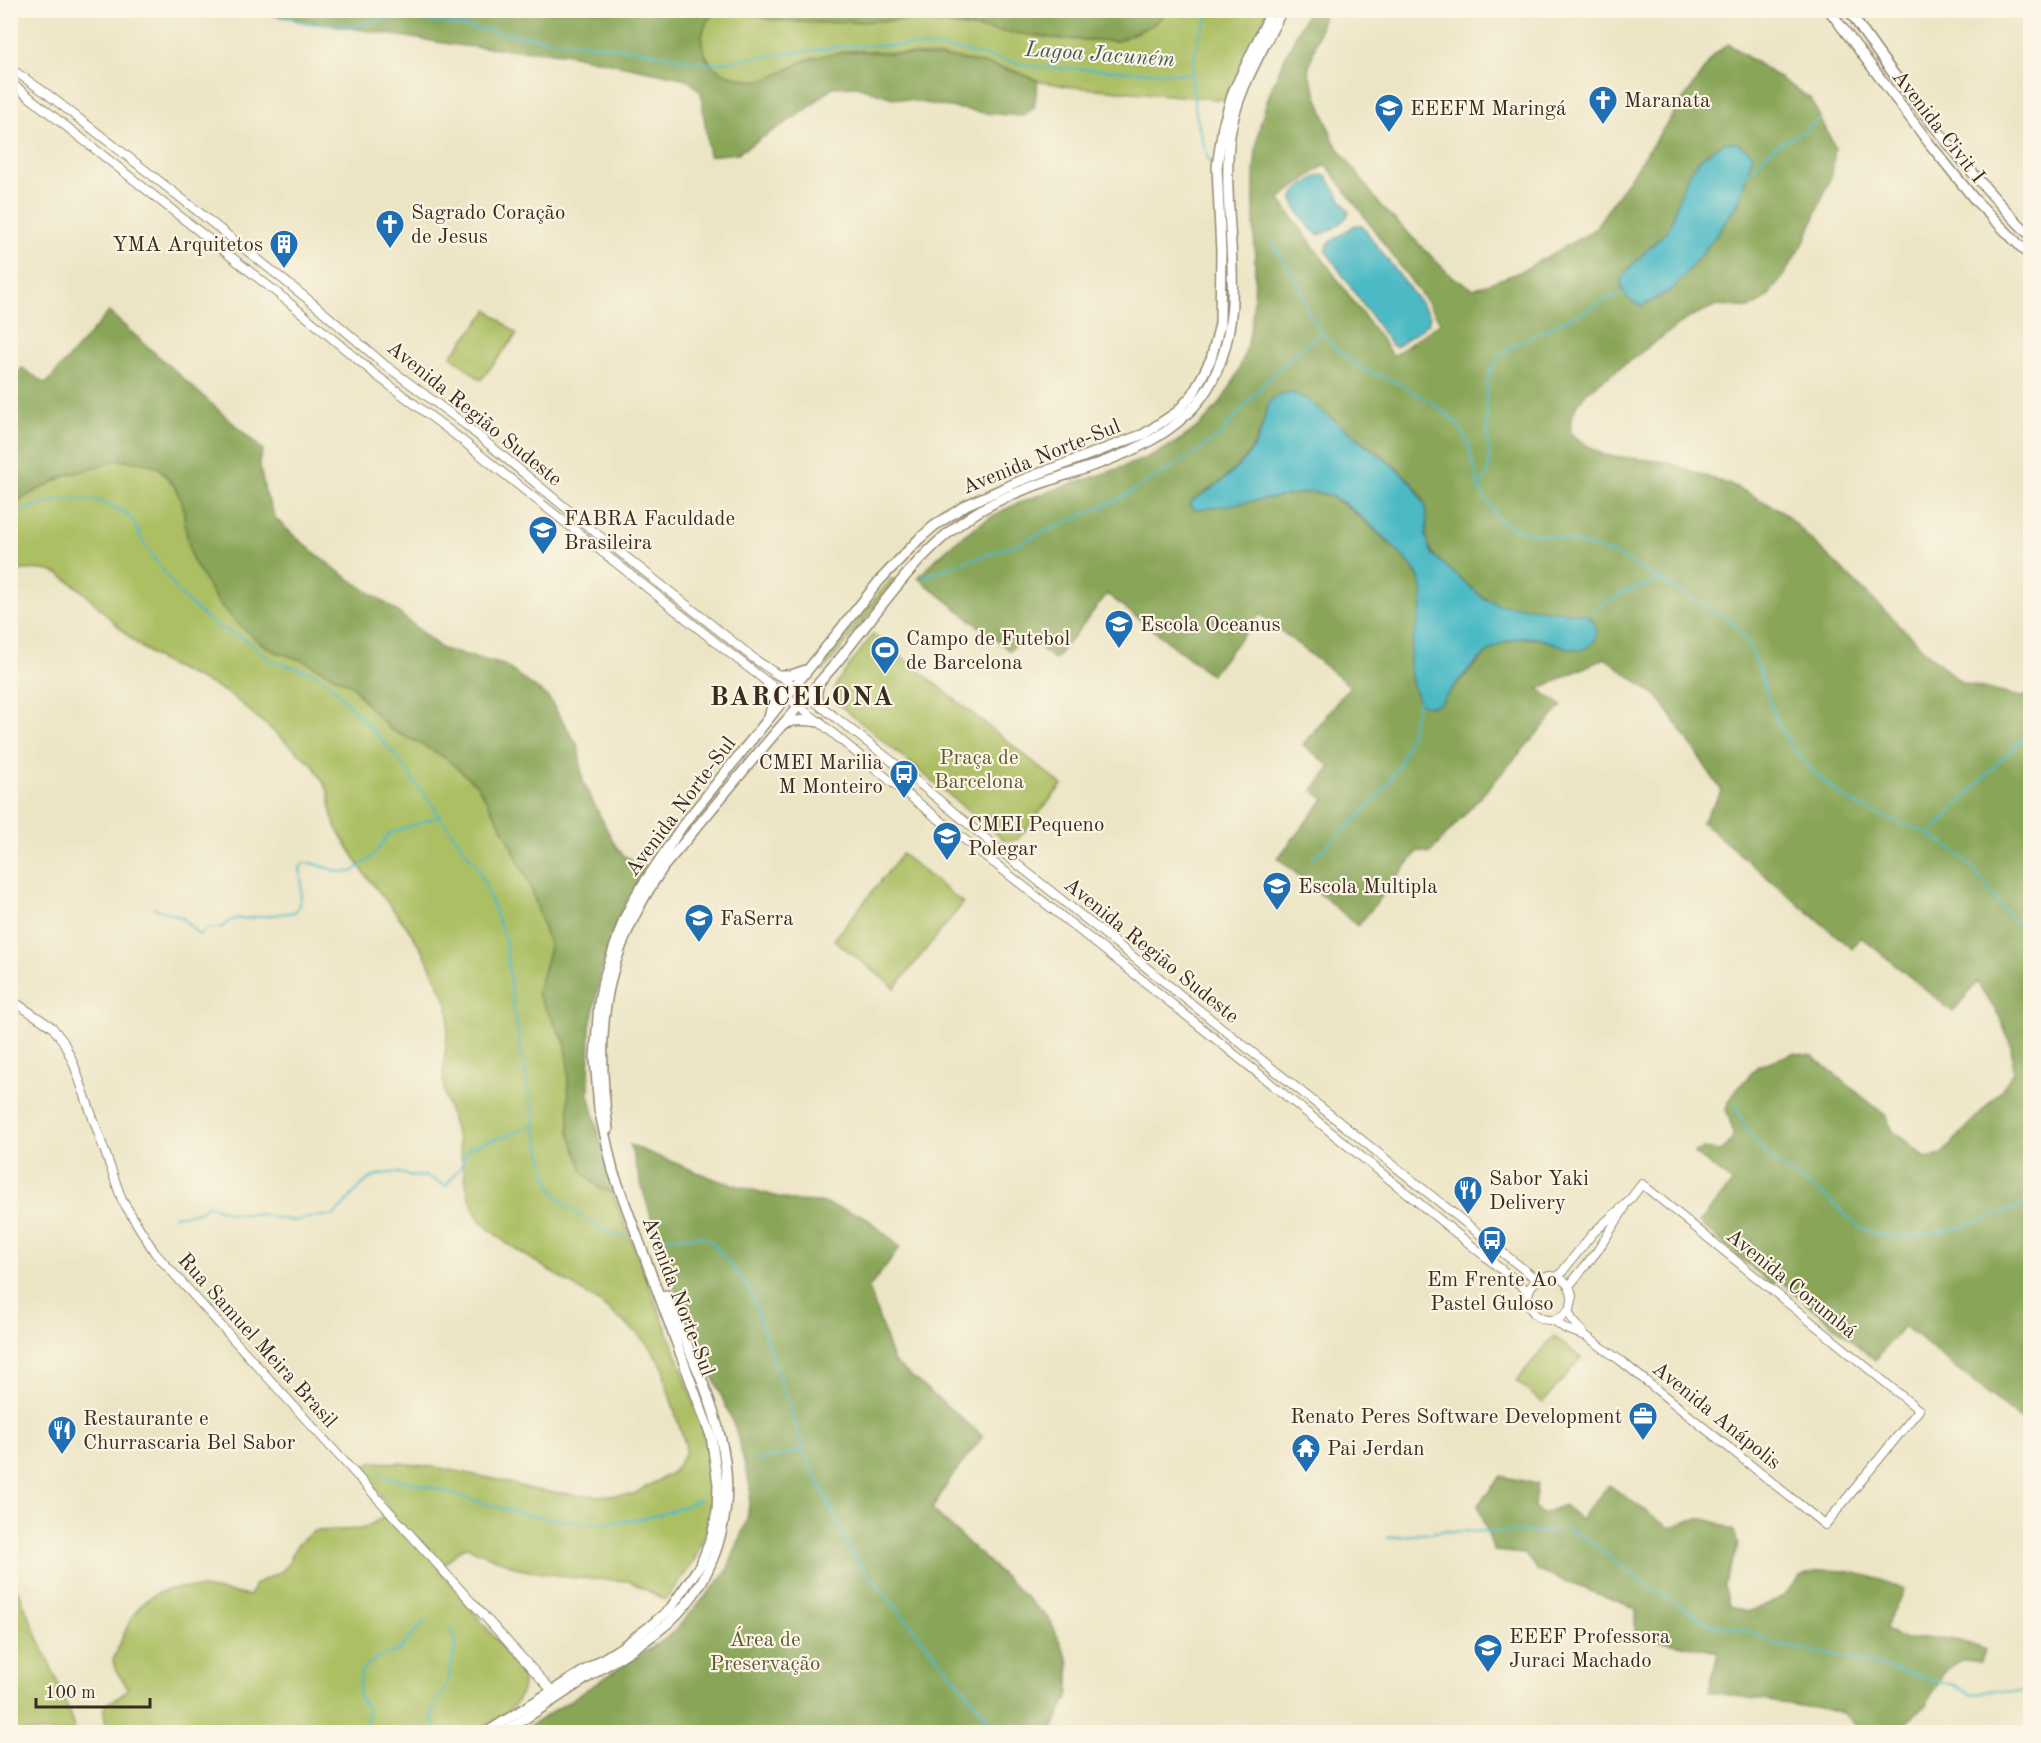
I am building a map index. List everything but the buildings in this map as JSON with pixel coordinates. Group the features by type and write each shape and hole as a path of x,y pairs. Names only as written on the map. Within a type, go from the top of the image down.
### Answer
{"main road":[{"name":"Avenida Norte-Sul","path":"504,1732 670,1609 701,1564 714,1528 718,1505 718,1484 711,1436 609,1158 601,1120 596,1086 596,1029 603,981 624,919 636,895 683,825 891,568 920,539 966,505 1022,480 1144,434 1177,412 1193,394 1211,359 1220,324 1221,252 1217,166 1223,126 1233,92 1272,10"},
{"name":"Avenida Norte-Sul","path":"487,1732 541,1698 555,1695 635,1648 669,1622 701,1582 715,1556 723,1530 727,1502 727,1476 717,1425 635,1211 608,1131 602,1076 604,1018 607,996 624,936 650,885 664,866 809,696 921,558 958,525 984,508 1011,495 1148,444 1185,417 1206,391 1214,377 1224,349 1231,310 1233,286 1227,171 1233,121 1253,69 1282,10"},
{"name":"Avenida Civit I","path":"1829,10 1975,200 2031,256"},
{"name":"Avenida Civit I","path":"1849,10 1889,69 1938,131 1981,184 2031,235"},
{"path":"778,675 791,675 810,667"},
{"path":"822,707 816,696 823,679"},
{"path":"767,682 771,705 769,719"},
{"path":"783,724 794,720 820,722"}],"street":[{"name":"Avenida Região Sudeste","path":"10,68 84,122 315,305 385,365 463,423 623,555 878,750 1006,856 1537,1280"},
{"name":"Avenida Região Sudeste","path":"10,82 307,317 376,375 800,706 1528,1291"},
{"path":"75,132 84,122"},
{"path":"868,762 871,753 878,750"},
{"path":"888,779 898,766"},
{"name":"Rua Samuel Meira Brasil","path":"10,999 52,1027 63,1041 73,1062 122,1200 154,1253 555,1695"},
{"path":"1191,1020 1199,1015 1207,1017"},
{"name":"Avenida Corumbá","path":"1628,1202 1642,1184 1919,1410 1825,1525"},
{"path":"1558,1277 1593,1233 1628,1202"},
{"path":"1569,1286 1598,1250 1628,1202"},
{"path":"1547,1276 1558,1277 1569,1286 1572,1298 1568,1311 1560,1318 1543,1319 1532,1312 1528,1291 1537,1280 1547,1276"},
{"name":"Avenida Anápolis","path":"1568,1311 1586,1336 1621,1361 1825,1525"},
{"name":"Avenida Anápolis","path":"1553,1320 1566,1329 1586,1336"},
{"name":"Rua Samuel Meira Brasil","path":"535,1673 541,1698"}],"green space":[{"path":"740,10 773,20 821,23 913,20 1061,39 1117,41 1154,24 1167,11 1267,11 1228,100 1072,87 1042,82 1013,70 953,57 852,50 804,60 776,76 760,81 749,80 726,74 713,67 702,48 702,34 709,16 719,11"},
{"path":"1167,10 1154,24 1117,41 1061,39 913,20 821,23 773,20 740,11"},
{"path":"260,11 719,11 712,16 703,29 702,46 705,54 715,68 749,80 776,76 817,57 839,53 878,52 970,61 1003,68 1038,81 1034,108 1022,116 985,113 890,97 856,86 833,87 806,110 738,153 709,156 701,92 687,79 563,53 462,46 265,14"},
{"path":"1308,11 1325,11 1308,71 1334,142 1380,205 1451,276 1473,289 1520,272 1593,231 1714,55 1728,44 1811,99 1835,148 1832,174 1805,241 1782,278 1765,300 1749,308 1717,305 1688,318 1587,392 1576,406 1571,420 1571,433 1603,455 1666,462 1736,487 1782,511 1934,659 1962,683 2020,697 2030,695 2030,1427 1904,1326 1875,1360 1778,1279 1772,1285 1699,1223 1733,1182 1694,1153 1702,1149 1720,1151 1728,1145 1733,1136 1726,1109 1732,1095 1758,1066 1794,1053 1812,1056 1885,1115 1893,1131 1926,1158 1941,1155 1998,1094 2014,1072 2011,1046 2001,1019 1977,982 1953,1012 1861,937 1852,949 1702,822 1722,791 1659,698 1605,658 1538,689 1562,706 1430,853 1418,851 1358,926 1278,858 1324,799 1313,790 1331,767 1303,745 1350,686 1260,614 1211,675 1107,594 1055,660 1024,635 1010,651 918,578 959,539 1006,509 1138,461 1187,435 1207,418 1230,388 1244,355 1252,320 1255,284 1254,172 1258,136 1272,87","holes":["1725,142 1732,142 1740,201 1674,288 1643,306 1634,303 1623,290 1621,280 1623,276 1668,229 1692,168 1705,155","1326,164 1441,322 1393,356 1279,199","1306,399 1395,467 1408,479 1422,498 1426,510 1426,534 1430,549 1446,569 1469,588 1500,605 1588,616 1540,639 1519,638 1498,645 1487,653 1446,695 1423,704 1414,688 1410,673 1410,659 1422,606 1423,594 1420,581 1404,558 1354,512 1334,498 1309,492 1195,510 1190,504 1225,478 1243,461 1255,443 1268,407"]},
{"path":"488,310 517,334 481,380 451,356"},
{"path":"109,312 263,450 259,462 265,492 276,519 335,569 394,609 442,649 504,665 548,697 578,746 583,782 615,845 624,856 646,866 618,918 601,973 590,1028 589,1094 613,1193 599,1188 584,1173 569,1132 568,1059 565,1042 537,994 550,948 531,887 507,836 478,786 447,759 391,730 366,704 352,685 302,660 274,651 259,642 236,622 217,601 192,559 183,505 175,487 159,468 146,463 118,460 65,476 11,504 10,383 22,368 46,384"},
{"path":"118,460 146,463 159,468 175,487 183,505 192,559 217,601 236,622 259,642 274,651 302,660 352,685 366,704 391,730 447,759 478,786 507,836 531,888 550,948 537,994 565,1042 568,1059 569,1132 599,1188 613,1193 682,1369 708,1447 712,1500 707,1530 693,1563 665,1600 629,1581 577,1578 523,1570 467,1547 461,1549 439,1569 523,1673 521,1694 516,1702 502,1715 476,1732 108,1732 105,1706 122,1695 128,1688 115,1669 113,1660 131,1619 145,1601 158,1593 187,1587 250,1596 255,1584 282,1571 289,1563 295,1548 314,1531 362,1529 390,1514 384,1500 366,1476 364,1467 373,1462 441,1468 534,1490 586,1496 632,1495 673,1472 685,1454 686,1447 665,1381 664,1369 652,1350 637,1333 599,1302 506,1243 481,1222 475,1212 469,1197 458,1140 445,1096 443,1075 449,1016 446,1001 423,951 364,873 336,828 331,812 329,792 313,765 232,696 164,662 142,647 84,593 60,575 36,570 11,573 10,504 65,476"},
{"path":"891,579 895,582 823,671 819,668"},
{"name":"Praça de Barcelona","path":"873,634 1062,785 1018,839 1004,840 837,703 834,691 837,682"},
{"path":"902,854 963,903 895,988 834,940"},
{"name":"Área de Preservação","path":"630,1145 717,1180 793,1201 820,1202 864,1216 900,1247 869,1288 893,1361 983,1436 950,1479 932,1509 1050,1620 1069,1662 1069,1694 1052,1732 521,1732 671,1635 726,1573 747,1520 751,1490 735,1427 667,1272"},
{"path":"1554,1336 1581,1358 1543,1403 1516,1381"},
{"path":"1501,1476 1537,1484 1534,1507 1542,1514 1564,1505 1580,1519 1609,1485 1669,1528 1695,1519 1702,1519 1734,1530 1738,1546 1724,1586 1729,1605 1745,1612 1775,1601 1800,1578 1811,1573 1852,1572 1881,1580 1904,1590 1885,1628 1905,1639 1945,1638 1974,1646 1985,1650 1981,1662 1963,1660 1957,1662 1943,1674 1926,1705 1894,1732 1863,1732 1840,1712 1709,1692 1718,1652 1635,1636 1635,1608 1538,1571 1525,1554 1494,1551 1478,1505"},
{"path":"11,1591 19,1591 63,1696 75,1732 11,1732"}],"water":[{"path":"1725,142 1738,143 1753,154 1739,201 1714,238 1674,288 1643,306 1634,303 1623,290 1621,280 1623,276 1668,229 1692,168 1705,155"},
{"path":"1322,175 1327,177 1349,212 1337,226 1319,235 1303,218 1295,206 1293,197 1301,187"},
{"path":"1355,225 1362,226 1430,316 1428,324 1396,347 1391,345 1326,251 1328,244"},
{"path":"1290,392 1306,399 1412,483 1425,505 1426,537 1432,554 1483,598 1500,605 1584,614 1590,618 1596,628 1597,634 1592,644 1580,650 1535,638 1520,638 1506,642 1481,658 1440,703 1430,706 1421,703 1413,686 1410,667 1411,650 1423,593 1420,580 1402,555 1357,513 1332,496 1313,492 1195,510 1190,506 1193,500 1222,481 1240,465 1259,437 1270,402 1279,395"}],"waterway":[{"name":"Lagoa Jacuném","path":"275,10 297,21 310,24 355,26 384,19 407,18 550,40 639,50 707,64 845,46 909,45 954,49 1036,67 1193,74"},
{"name":"Lagoa Jacuném","path":"1210,163 1195,105 1193,65 1203,27 1214,10"},
{"path":"1745,176 1775,146 1821,119"},
{"name":"Lagoa Jacuném","path":"1271,241 1298,283 1310,316 1333,346 1359,367 1400,384 1433,403 1458,424 1468,443 1479,488 1504,524 1520,531 1560,538 1615,554 1726,618 1737,628 1752,652 1779,726 1810,768 1850,801 1924,832 1954,850 1977,873 2006,912 2030,938"},
{"path":"1479,488 1487,476 1489,467 1486,396 1489,375 1497,360 1525,339 1606,299 1626,293"},
{"path":"922,577 1020,543 1117,500 1191,456 1220,435 1272,374 1321,332"},
{"path":"10,514 49,502 75,499 100,501 124,512 131,518 146,547 182,597 207,619 250,642 268,659 315,674 328,682 393,752 479,869 505,939 514,1012 548,1180 555,1193 566,1205 600,1229 627,1237"},
{"path":"1586,615 1622,593 1662,580"},
{"path":"1313,858 1361,814 1383,790 1400,762 1420,700"},
{"path":"1929,835 2030,733"},
{"path":"154,908 181,917 199,935 208,929 223,927 234,919 295,912 301,897 300,868 304,863 312,863 340,872 352,872 371,858 390,833 440,816"},
{"path":"1735,1105 1751,1135 1778,1165 1824,1195 1858,1225 1881,1235 1901,1236 1948,1230 1972,1224 2030,1201"},
{"path":"175,1216 199,1212 209,1205 233,1214 258,1214 293,1221 318,1216 333,1216 368,1180 386,1173 415,1177 426,1176 446,1186 461,1166 469,1148 535,1124"},
{"path":"659,1238 703,1236 712,1242 749,1288 804,1450 851,1553 988,1718 996,1732"},
{"path":"757,1461 804,1450"},
{"path":"377,1475 429,1487 502,1509 567,1521 600,1523 632,1520 665,1513 699,1500"},
{"path":"1387,1538 1445,1531 1556,1532"},
{"path":"1567,1531 1579,1534 1648,1586 1708,1623 1755,1633 1775,1645 1836,1655 1954,1685 1972,1694 1990,1690 2011,1692 2030,1690"},
{"path":"362,1732 368,1710 358,1695 361,1671 377,1657 399,1651 425,1620"},
{"path":"437,1730 433,1720 433,1707 442,1695 448,1680 456,1644 455,1637 448,1628"}],"place":[{"name":"Maranata","path":"1603,126"},
{"name":"EEEFM Maringá","path":"1389,134"},
{"name":"Sagrado Coração de Jesus","path":"390,250"},
{"name":"YMA Arquitetos","path":"284,270"},
{"name":"FABRA Faculdade Brasileira","path":"543,556"},
{"name":"Escola Oceanus","path":"1119,650"},
{"name":"Campo de Futebol de Barcelona","path":"885,676"},
{"name":"CMEI Marilia M Monteiro","path":"904,800"},
{"name":"CMEI Pequeno Polegar","path":"947,862"},
{"name":"Escola Multipla","path":"1277,912"},
{"name":"FaSerra","path":"699,944"},
{"name":"Sabor Yaki Delivery","path":"1468,1216"},
{"name":"Em Frente Ao Pastel Guloso","path":"1492,1266"},
{"name":"Renato Peres Software Development","path":"1643,1442"},
{"name":"Restaurante e Churrascaria Bel Sabor","path":"62,1456"},
{"name":"Pai Jerdan","path":"1306,1474"},
{"name":"EEEF Professora Juraci Machado","path":"1488,1674"}],"district":[{"name":"BARCELONA","path":"802,696"}]}
